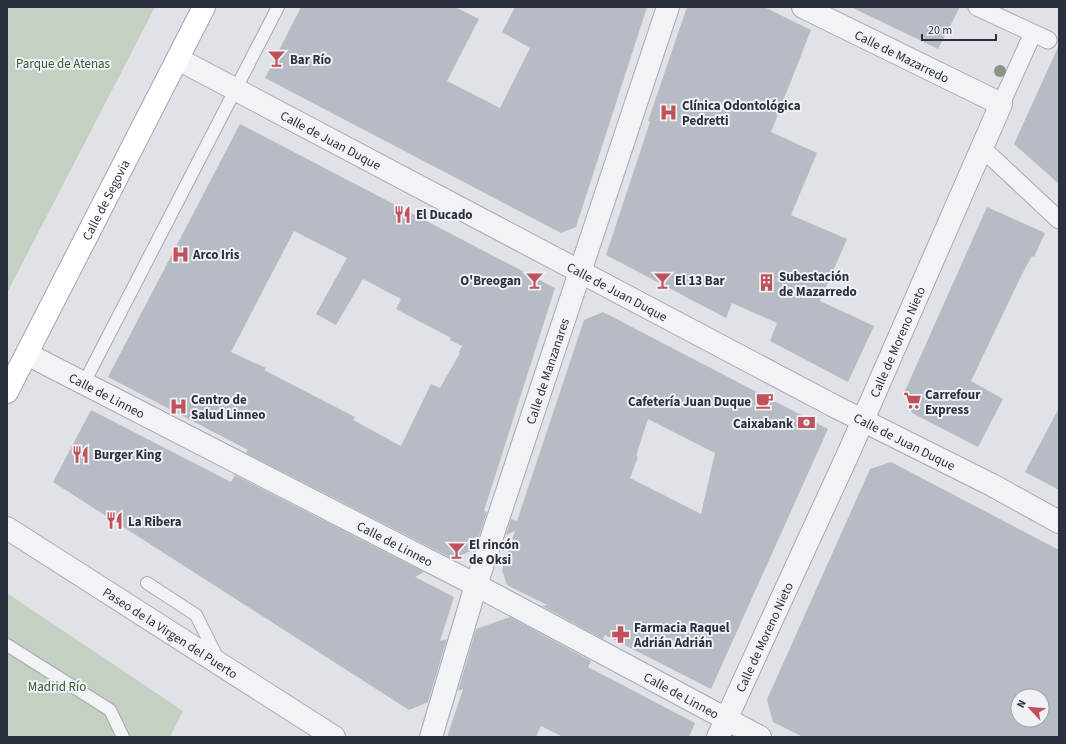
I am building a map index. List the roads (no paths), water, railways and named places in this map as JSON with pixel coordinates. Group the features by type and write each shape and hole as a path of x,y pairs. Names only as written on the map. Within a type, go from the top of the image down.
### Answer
{"main road":[{"name":"Calle de Segovia","path":"7,392 28,354 204,7"}],"street":[{"name":"Calle de Manzanares","path":"431,737 476,585 668,7"},
{"name":"Calle de Mazarredo","path":"803,7 1001,104"},
{"name":"Calle de Moreno Nieto","path":"722,728 863,420 1001,104 1040,36 977,7"},
{"name":"Calle de Juan Duque","path":"178,59 863,420 992,485 1059,522"},
{"path":"982,148 1059,220"},
{"name":"Calle de Linneo","path":"28,354 476,585 722,728 760,737"},
{"name":"Paseo de la Virgen del Puerto","path":"7,528 334,737"}],"lane":[{"path":"84,383 278,7"},
{"path":"148,583 196,615 221,665"},
{"path":"7,645 110,710 123,737"}],"place":[{"name":"Bar Río","path":"277,59"},
{"name":"Clínica Odontológica Pedretti","path":"669,112"},
{"name":"El Ducado","path":"403,214"},
{"name":"Arco Iris","path":"180,254"},
{"name":"O'Breogan","path":"534,280"},
{"name":"El 13 Bar","path":"662,280"},
{"name":"Subestación de Mazarredo","path":"766,283"},
{"name":"Cafetería Juan Duque","path":"764,401"},
{"name":"Carrefour Express","path":"912,401"},
{"name":"Centro de Salud Linneo","path":"178,406"},
{"name":"Caixabank","path":"806,423"},
{"name":"Burger King","path":"81,454"},
{"name":"La Ribera","path":"115,521"},
{"name":"El rincón de Oksi","path":"456,551"},
{"name":"Farmacia Raquel Adrián Adrián","path":"621,634"}],"park label":[{"name":"Parque de Atenas","path":"63,63"},
{"name":"Madrid Río","path":"57,686"}]}
